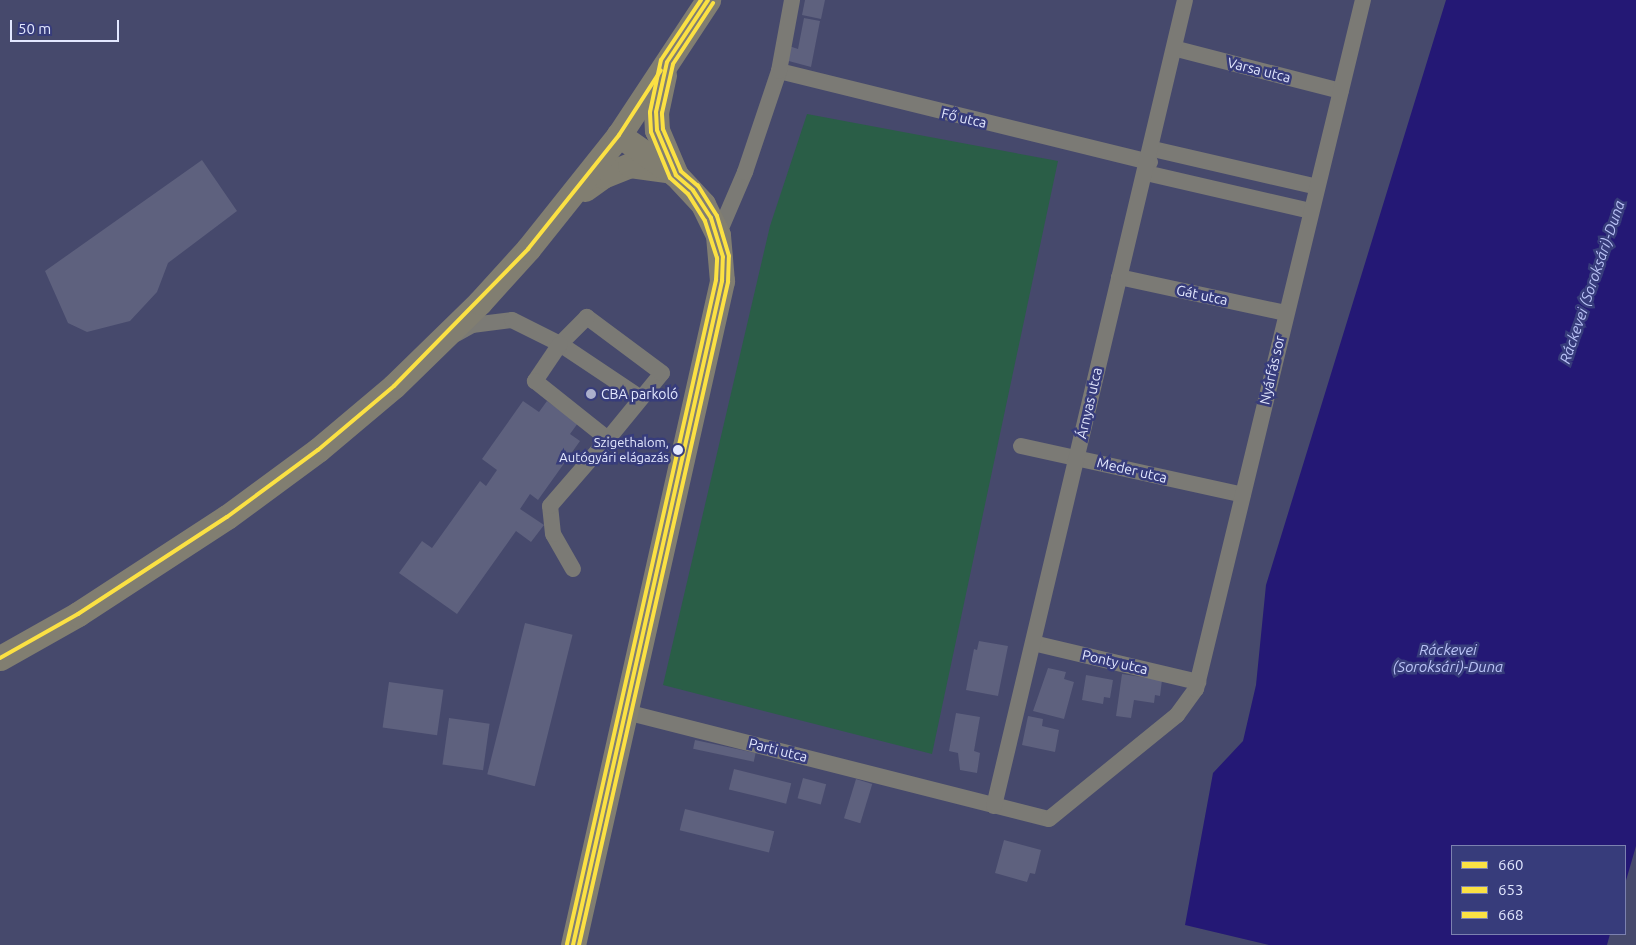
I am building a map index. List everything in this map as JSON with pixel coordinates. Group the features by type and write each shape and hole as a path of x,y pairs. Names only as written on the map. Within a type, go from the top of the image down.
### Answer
{"main road":[{"path":"0,658 120,588 264,491 394,386 428,350 480,302 563,206 619,135 708,0"},
{"path":"667,62 656,112 656,130 676,175"},
{"path":"573,945 622,711 722,281 718,235 704,204 676,175 619,135"},
{"path":"563,206 603,176 630,165 648,165 676,175"}],"street":[{"path":"718,235 745,172 779,71 792,0"},
{"name":"Árnyas utca","path":"994,806 1118,277 1150,161 1186,0"},
{"name":"Nyárfás sor","path":"994,806 1049,819 1177,715 1198,682 1363,0"},
{"name":"Varsa utca","path":"1176,49 1341,91"},
{"name":"Fő utca","path":"779,71 1150,161 1311,211"},
{"name":"Fő utca","path":"1150,161 1317,187"},
{"name":"Gát utca","path":"1118,277 1286,313"},
{"path":"573,569 553,534 550,506 608,439 662,373 587,317 560,344 535,381 608,439"},
{"path":"428,350 472,325 491,320 512,320 560,344 641,398"},
{"name":"Meder utca","path":"1021,446 1243,495"},
{"name":"Ponty utca","path":"1033,643 1198,682"},
{"name":"Parti utca","path":"622,711 934,788 994,806"}],"green space":[{"path":"807,114 1058,161 932,754 663,685 770,226"}],"water":[{"name":"Ráckevei (Soroksári)-Duna","path":"1446,0 1636,0 1636,846 1626,881 1626,845 1451,845 1451,935 1610,935 1607,945 1269,945 1185,925 1213,773 1243,741 1256,685 1266,585"}],"building":[{"path":"805,0 825,0 821,19 802,15"},
{"path":"804,18 820,21 811,67 785,60 789,46 798,49"},
{"path":"202,160 237,211 168,263 157,292 130,321 87,332 68,323 45,271"},
{"path":"523,401 539,412 547,401 578,423 570,434 580,441 538,500 530,494 520,509 544,525 531,542 516,531 457,614 399,573 422,541 432,548 480,481 486,486 497,470 482,459"},
{"path":"525,623 573,635 535,786 487,774"},
{"path":"979,641 1008,646 998,696 966,690 974,649 977,650"},
{"path":"1048,668 1066,672 1064,679 1074,682 1064,719 1033,711"},
{"path":"1122,674 1162,680 1160,696 1155,695 1154,703 1134,700 1131,718 1116,716"},
{"path":"1086,675 1113,680 1110,698 1104,697 1103,704 1082,700"},
{"path":"389,682 443,690 437,735 383,728"},
{"path":"956,713 980,717 974,751 980,753 977,773 960,770 958,753 949,751"},
{"path":"1028,716 1043,719 1042,726 1059,730 1055,752 1022,745"},
{"path":"449,718 490,724 483,770 442,765"},
{"path":"695,740 756,753 754,762 693,749"},
{"path":"734,769 791,783 786,804 729,789"},
{"path":"803,778 826,784 821,804 798,798"},
{"path":"856,779 872,784 860,823 844,818"},
{"path":"685,809 774,831 769,853 680,830"},
{"path":"1004,840 1041,850 1035,874 1030,873 1027,882 995,873"}],"transit line":[{"name":"668","path":"567,944 716,280 717,258 705,221 688,194 670,178 651,132 650,112 661,60 701,0"},
{"name":"660","path":"573,945 722,281 723,257 711,218 693,190 676,175 657,130 656,112 667,62 708,0"},
{"name":"653","path":"579,945 728,282 729,256 717,216 698,186 681,171 663,129 662,113 673,64 713,3"},
{"name":"660","path":"0,658 78,614 227,517 318,450 394,386 528,249 619,135 661,70"}],"place":[{"name":"CBA parkoló","path":"591,394"},
{"name":"Szigethalom, Autógyári elágazás","path":"678,450"}]}
